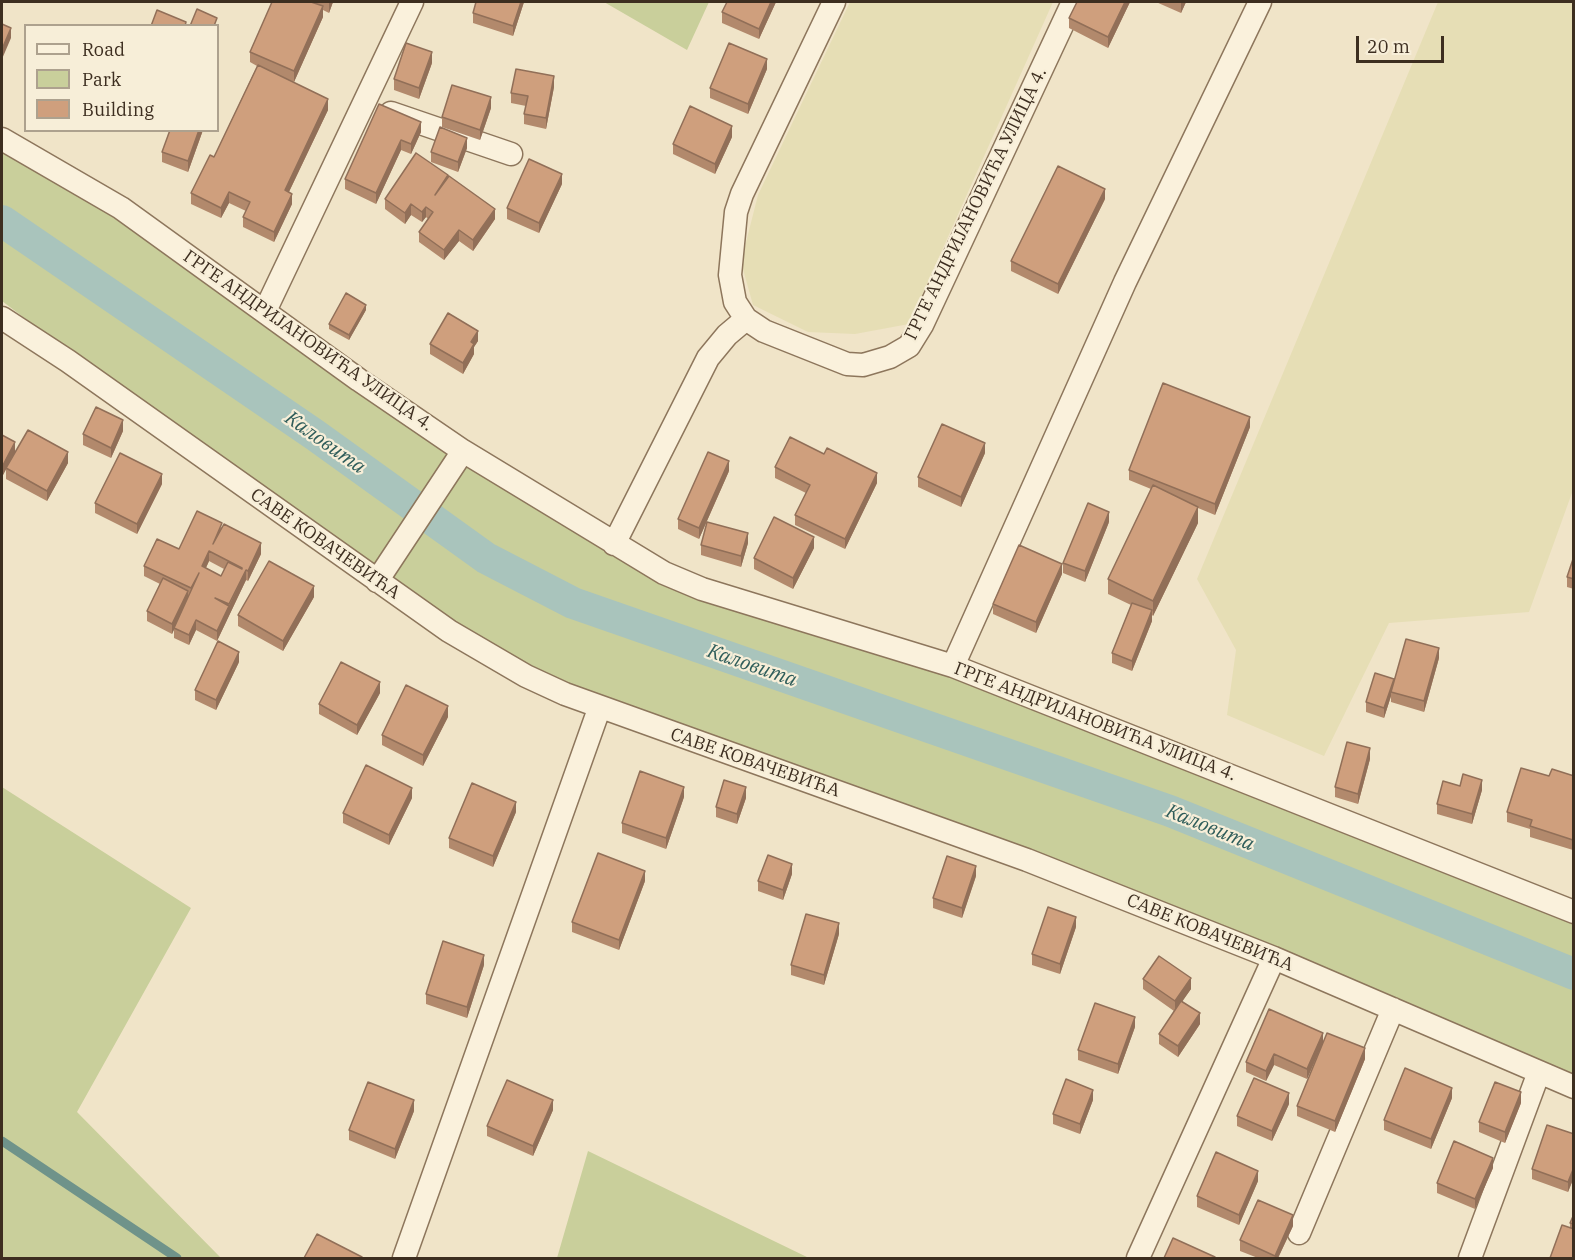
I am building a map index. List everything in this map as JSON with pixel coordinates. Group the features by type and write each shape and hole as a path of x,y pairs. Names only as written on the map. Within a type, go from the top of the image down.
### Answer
{"street":[{"path":"265,311 412,2"},
{"path":"614,544 708,357 727,334 747,319 735,302 730,275 736,212 742,194 834,2"},
{"name":"ГРГЕ АНДРИЈАНОВИЋА УЛИЦА 4.","path":"747,319 764,331 848,364 863,365 890,357 909,346 932,304 1073,2"},
{"path":"953,666 1125,282 1260,2"},
{"path":"364,103 511,154"},
{"name":"ГРГЕ АНДРИЈАНОВИЋА УЛИЦА 4.","path":"2,138 121,208 463,451 664,573 702,590 953,666 1574,912"},
{"name":"САВЕ КОВАЧЕВИЋА","path":"2,318 68,361 449,631 526,676 599,708 984,844 1274,958 1574,1086"},
{"path":"377,581 463,451"},
{"path":"405,1258 599,708"},
{"path":"1138,1258 1274,958"},
{"path":"1299,1233 1393,1009"},
{"path":"1470,1258 1539,1072"}],"shaded area":[{"path":"850,2 1053,2 909,324 855,334 808,332 753,305 741,262 758,195"},
{"path":"1438,2 1573,2 1573,490 1529,612 1389,623 1324,756 1227,715 1236,650 1197,579"}],"green space":[{"path":"604,2 709,2 687,50"},
{"path":"2,139 664,573 953,666 1573,911 1573,1088 1229,941 526,676 139,405 2,301"},
{"path":"2,787 191,908 77,1112 221,1258 2,1258"},
{"path":"588,1151 809,1258 557,1258"}],"building":[{"path":"272,2 311,2 323,6 294,71 250,52"},
{"path":"476,2 521,2 513,26 473,13"},
{"path":"727,2 771,2 759,29 722,12"},
{"path":"1077,2 1125,2 1108,37 1069,18"},
{"path":"197,9 217,18 215,24 191,24"},
{"path":"157,10 186,22 186,24 152,24"},
{"path":"2,24 11,28 2,49"},
{"path":"406,43 432,52 419,88 394,79"},
{"path":"729,43 767,59 748,104 710,88"},
{"path":"258,65 328,99 285,190 292,194 274,232 243,217 250,202 229,192 221,208 191,193 210,155 214,157"},
{"path":"516,69 554,76 546,118 524,114 528,96 511,93"},
{"path":"452,85 491,97 480,130 442,117"},
{"path":"379,104 421,122 411,144 401,140 376,193 345,179"},
{"path":"690,106 732,126 715,164 673,144"},
{"path":"440,127 467,138 458,162 431,152"},
{"path":"169,132 198,132 188,161 162,152"},
{"path":"416,153 448,175 435,195 449,176 495,209 473,240 459,230 444,250 419,232 433,212 426,207 422,212 411,204 405,213 385,199"},
{"path":"529,159 562,174 539,223 507,208"},
{"path":"1058,166 1105,189 1058,284 1011,261"},
{"path":"346,293 366,305 349,335 329,324"},
{"path":"448,313 478,331 471,342 474,344 463,363 430,344"},
{"path":"1163,383 1250,417 1215,504 1129,470"},
{"path":"96,407 123,420 111,448 83,434"},
{"path":"942,424 985,443 961,497 918,477"},
{"path":"28,430 68,452 47,491 6,468"},
{"path":"2,435 15,442 2,467"},
{"path":"790,437 824,454 827,448 877,473 845,539 795,515 810,485 775,467"},
{"path":"708,452 729,461 699,528 678,519"},
{"path":"120,453 162,474 137,524 95,503"},
{"path":"1153,485 1198,507 1153,601 1108,579"},
{"path":"1088,503 1109,512 1085,571 1063,563"},
{"path":"197,511 222,523 213,544 224,524 261,543 229,604 215,598 229,606 217,631 196,620 189,635 174,628 199,573 191,588 144,566 157,539 179,549","holes":["209,551 242,568 228,562 221,576 202,566"]},
{"path":"774,517 814,537 793,578 754,558"},
{"path":"707,522 748,533 741,556 701,545"},
{"path":"1019,545 1062,564 1036,622 993,604"},
{"path":"1574,556 1574,579 1567,577"},
{"path":"269,561 314,586 283,641 238,615"},
{"path":"163,578 188,591 172,624 147,611"},
{"path":"1132,603 1152,610 1132,661 1112,653"},
{"path":"1406,639 1439,648 1424,701 1391,692"},
{"path":"218,641 239,652 216,700 195,690"},
{"path":"341,662 380,682 357,725 319,704"},
{"path":"1375,673 1394,679 1384,708 1366,702"},
{"path":"406,685 448,706 423,755 382,735"},
{"path":"1347,742 1370,748 1358,794 1335,787"},
{"path":"366,765 412,788 389,835 343,813"},
{"path":"1521,768 1549,776 1552,769 1574,776 1573,840 1530,826 1532,820 1507,812"},
{"path":"640,771 684,787 666,838 622,823"},
{"path":"1463,774 1482,780 1472,814 1437,804 1443,781 1460,786"},
{"path":"724,780 746,787 737,814 716,807"},
{"path":"472,783 516,802 493,856 449,838"},
{"path":"598,853 645,871 619,940 572,922"},
{"path":"768,855 792,864 783,890 758,881"},
{"path":"947,856 976,866 962,908 933,898"},
{"path":"1048,907 1076,917 1060,964 1032,954"},
{"path":"806,914 839,923 824,975 791,965"},
{"path":"443,941 484,955 467,1007 426,994"},
{"path":"1159,956 1191,978 1175,1001 1143,979"},
{"path":"1181,1001 1200,1013 1178,1046 1159,1034"},
{"path":"1095,1003 1135,1017 1118,1064 1078,1050"},
{"path":"1269,1009 1323,1033 1307,1069 1274,1054 1266,1071 1246,1062"},
{"path":"1327,1033 1365,1048 1335,1121 1297,1106"},
{"path":"1405,1068 1452,1088 1431,1139 1384,1120"},
{"path":"1254,1078 1289,1093 1272,1131 1237,1116"},
{"path":"1066,1079 1093,1090 1080,1124 1053,1114"},
{"path":"507,1080 553,1100 533,1146 487,1126"},
{"path":"368,1082 414,1100 395,1149 349,1130"},
{"path":"1495,1082 1521,1092 1505,1132 1479,1122"},
{"path":"1547,1125 1574,1134 1574,1167 1568,1182 1532,1169"},
{"path":"1454,1141 1493,1158 1475,1199 1437,1183"},
{"path":"1216,1152 1258,1171 1239,1215 1197,1196"},
{"path":"1258,1200 1293,1215 1275,1256 1240,1240"},
{"path":"1562,1225 1574,1229 1574,1258 1550,1258"},
{"path":"317,1234 362,1257 362,1258 304,1258"},
{"path":"1173,1238 1215,1257 1164,1258"}],"waterway":[{"name":"Каловита","path":"2,221 315,435 486,558 573,603 1170,811 1574,974"},
{"path":"2,1141 177,1258"}]}
